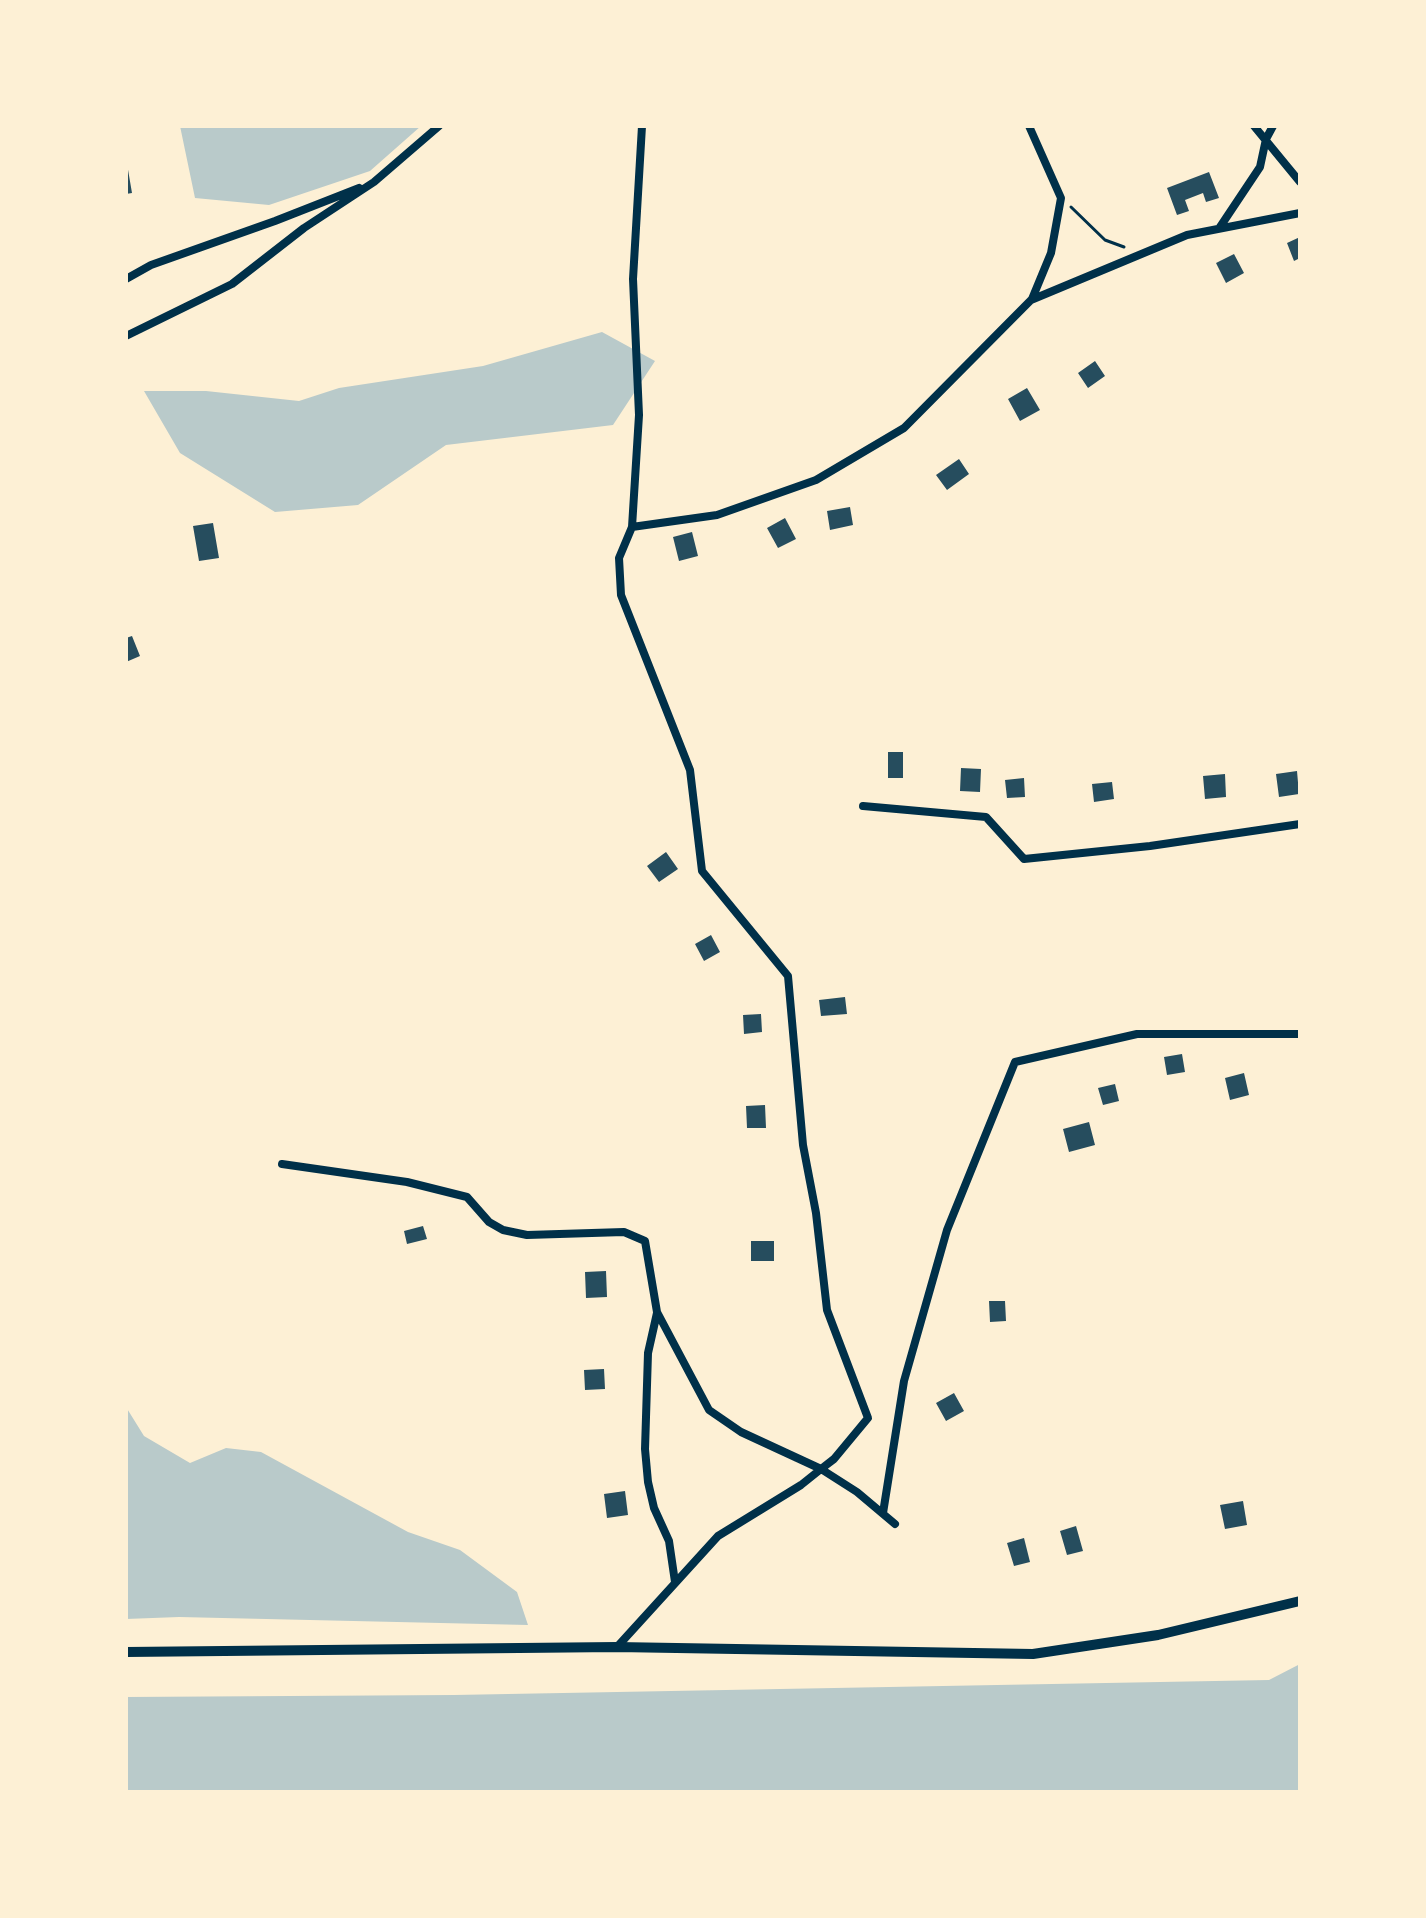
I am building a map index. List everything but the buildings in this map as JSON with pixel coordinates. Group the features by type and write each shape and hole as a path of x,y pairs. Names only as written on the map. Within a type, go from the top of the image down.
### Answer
{"street":[{"path":"126,336 232,284 304,228 374,182 439,126"},
{"path":"617,1647 718,1536 801,1485 834,1459 868,1418 827,1310 816,1213 803,1145 788,976 702,871 690,770 621,595 619,558 632,527 639,415 633,279 642,126"},
{"path":"632,527 717,515 816,480 904,428 1031,300 1051,253 1061,198 1029,126"},
{"path":"1254,126 1300,182"},
{"path":"1219,228 1260,167 1266,139 1273,126"},
{"path":"126,279 151,265 374,182"},
{"path":"1031,300 1187,235 1300,213"},
{"path":"863,806 986,817 1024,859 1150,846 1300,824"},
{"path":"883,1513 904,1381 947,1230 1015,1062 1137,1034 1300,1034"},
{"path":"282,1164 407,1182 467,1197 489,1222 503,1230 527,1235 624,1232 645,1241 657,1312 709,1410 741,1432 821,1469 857,1492 895,1524"},
{"path":"657,1312 648,1353 645,1449 648,1482 654,1508 669,1541 675,1582"},
{"path":"126,1652 617,1647 1033,1654 1158,1635 1300,1601"}],"path":[{"path":"1061,198 1105,240 1122,247 1148,251"}],"shaded area":[{"path":"180,126 421,126 370,171 269,205 195,198"},
{"path":"602,332 655,361 613,425 446,445 358,505 275,512 180,453 144,391 206,391 299,401 339,388 483,366"},
{"path":"126,1407 144,1436 190,1463 226,1448 261,1452 408,1532 460,1550 517,1592 528,1625 179,1617 126,1619"},
{"path":"1300,1664 1300,1792 126,1792 126,1697 454,1695 1269,1680"}]}
